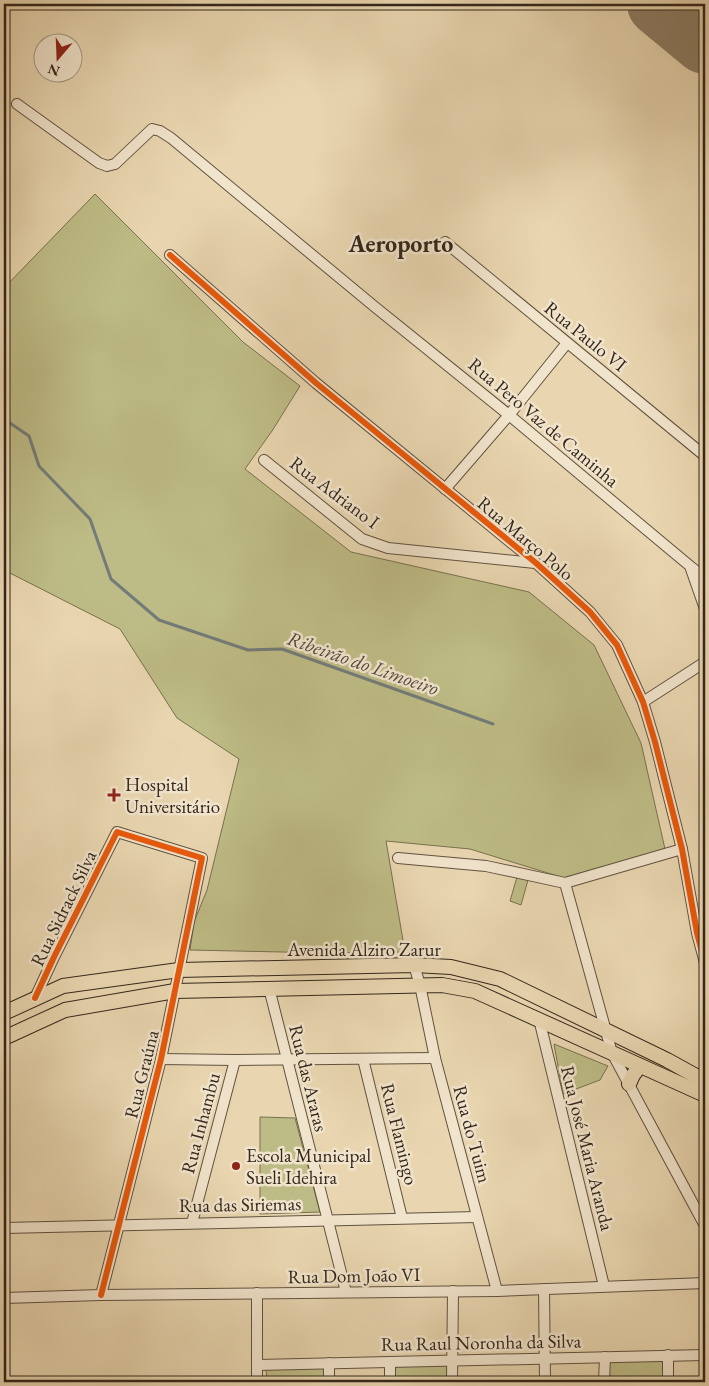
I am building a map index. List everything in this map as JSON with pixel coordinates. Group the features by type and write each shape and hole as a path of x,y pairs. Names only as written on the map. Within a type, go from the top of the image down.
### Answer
{"main road":[{"name":"Avenida Alziro Zarur","path":"4,1013 63,986 179,970 414,965 451,967 500,979 667,1060 705,1081"},
{"name":"Avenida Alziro Zarur","path":"4,1038 65,1010 175,992 269,988 442,985 475,991 705,1095"},
{"path":"628,1084 640,1066"}],"street":[{"name":"Rua Pero Vaz de Caminha","path":"17,104 99,164 107,166 114,164 152,129 160,131 509,414 705,578"},
{"name":"Rua Paulo VI","path":"445,242 705,456"},
{"name":"Rua Março Polo","path":"170,255 316,383 536,564 590,612 618,645 643,702 682,849 697,933 705,963"},
{"path":"445,489 567,343"},
{"name":"Rua Adriano I","path":"264,460 362,539 388,548 536,564"},
{"path":"690,566 705,609"},
{"path":"643,702 705,662"},
{"name":"Rua Graúna","path":"101,1295 162,1059 202,858 117,832"},
{"name":"Rua Sidrack Silva","path":"36,998 54,957 117,832"},
{"path":"398,858 486,866 565,883 682,849"},
{"path":"565,883 612,1053 705,1226"},
{"name":"Rua do Tuim","path":"414,965 435,1058 497,1291"},
{"name":"Rua das Araras","path":"269,988 346,1292"},
{"name":"Rua José Maria Aranda","path":"539,1019 604,1286"},
{"path":"162,1059 435,1058"},
{"name":"Rua Flamingo","path":"363,1059 402,1218"},
{"name":"Rua Inhambu","path":"192,1223 235,1060"},
{"name":"Rua das Siriemas","path":"4,1228 477,1216"},
{"name":"Rua Dom João VI","path":"4,1298 101,1295 497,1291 705,1283"},
{"path":"544,1289 545,1382"},
{"path":"452,1382 453,1291"},
{"path":"257,1293 257,1382"},
{"path":"668,1355 668,1382"},
{"name":"Rua Raul Noronha da Silva","path":"257,1365 705,1355"},
{"path":"604,1357 604,1382"},
{"path":"390,1362 390,1382"},
{"path":"329,1363 329,1382"}],"shaded area":[{"path":"95,194 243,342 300,386 272,431 245,469 351,552 529,592 594,645 641,743 665,849 564,878 470,849 386,841 405,952 329,953 190,950 194,922 207,890 239,759 177,718 120,629 4,570 4,288"},
{"path":"517,877 528,880 521,905 510,901"},
{"path":"554,1044 608,1066 600,1080 563,1094"},
{"path":"260,1117 295,1118 320,1212 260,1214"},
{"path":"609,1361 663,1361 663,1382 609,1382"},
{"path":"449,1363 449,1382 393,1382 393,1365"},
{"path":"324,1368 324,1382 267,1382 266,1369"}],"waterway":[{"name":"Ribeirão do Limoeiro","path":"4,419 29,436 39,466 90,519 111,579 159,620 248,650 282,649 493,724"}],"runway":[{"path":"659,4 705,42"}],"cycle path":[{"path":"170,255 316,383 536,563 590,612 617,645 643,702 655,742 682,849 697,933 705,963"},
{"path":"35,998 117,832 202,858 161,1059 101,1295"}],"place":[{"name":"Hospital Universitário","path":"114,795"},
{"name":"Escola Municipal Sueli Idehira","path":"236,1166"}],"district":[{"name":"Aeroporto","path":"401,244"}]}
